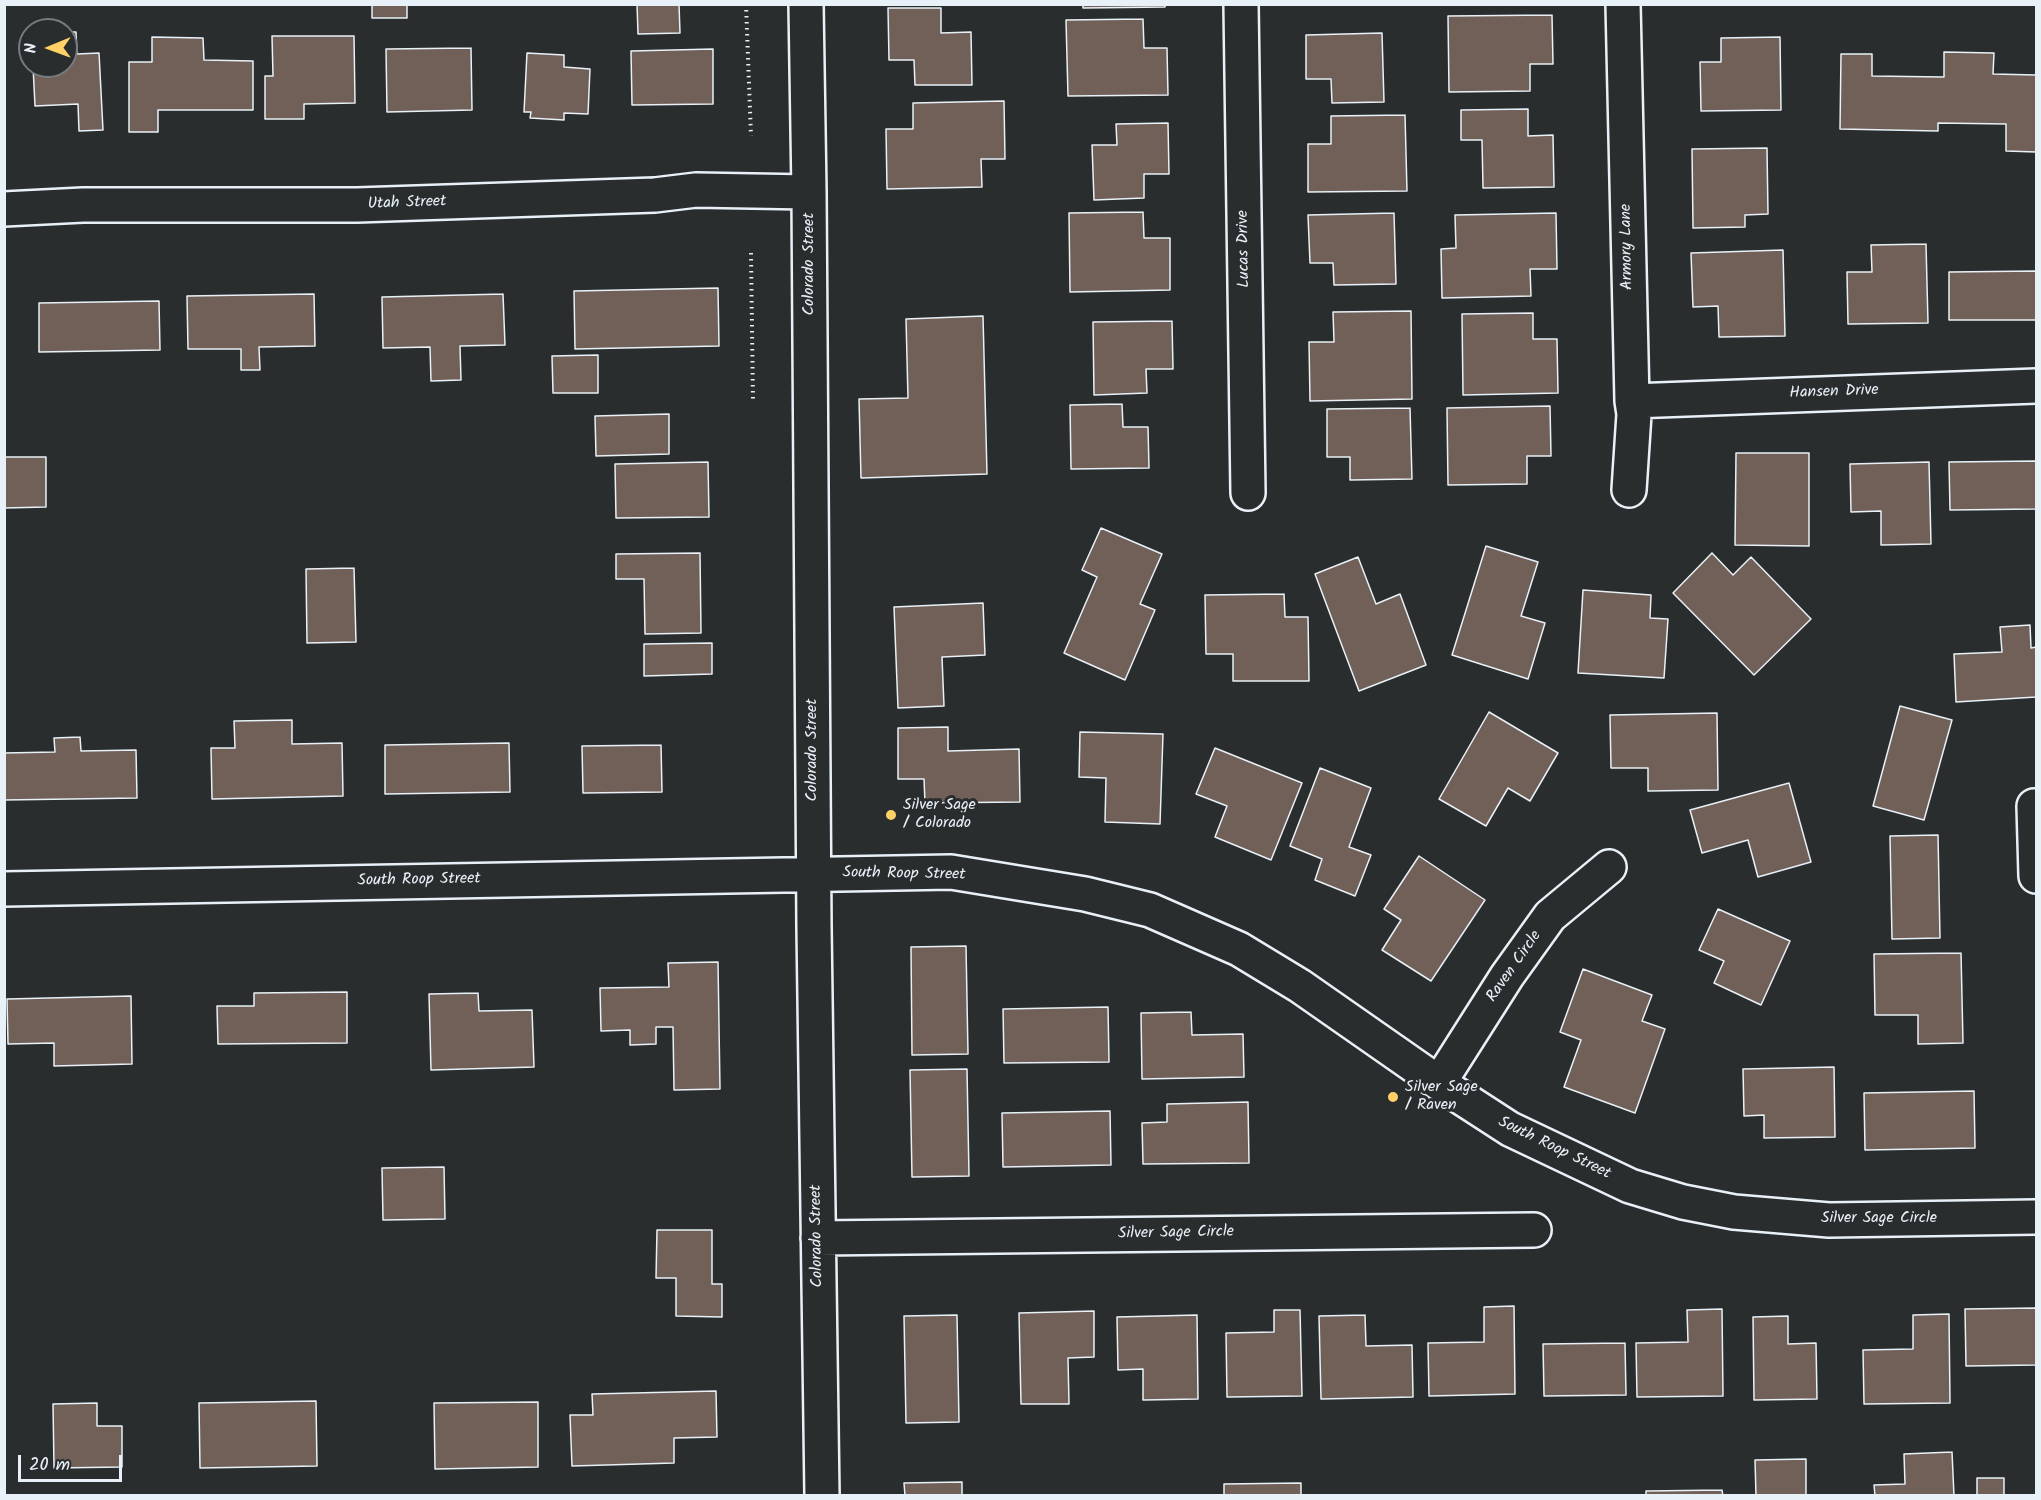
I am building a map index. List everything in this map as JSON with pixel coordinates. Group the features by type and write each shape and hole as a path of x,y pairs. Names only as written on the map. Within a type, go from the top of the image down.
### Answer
{"street":[{"name":"Colorado Street","path":"806,4 822,1496"},
{"name":"Lucas Drive","path":"1241,4 1248,493"},
{"name":"Armory Lane","path":"1623,4 1634,414 1629,490"},
{"name":"Utah Street","path":"4,209 82,205 357,205 655,195 696,190 809,192"},
{"name":"Hansen Drive","path":"1632,401 2037,386"},
{"path":"2036,806 2037,876"},
{"name":"Raven Circle","path":"1439,1083 1507,976 1550,916 1609,867"},
{"name":"South Roop Street","path":"4,888 951,872 1085,894 1149,910 1239,949 1280,974 1509,1129 1630,1186 1683,1202 1722,1210"},
{"name":"Silver Sage Circle","path":"1722,1210 1829,1220 2037,1217"},
{"name":"Silver Sage Circle","path":"818,1238 1534,1230"}],"path":[{"path":"746,4 751,136"},
{"path":"751,253 753,403"}],"building":[{"path":"372,4 407,4 407,18 372,18"},
{"path":"637,4 679,4 680,33 638,34"},
{"path":"1083,4 1165,4 1165,7 1083,8"},
{"path":"888,8 941,8 941,33 971,32 972,85 915,85 914,60 889,60"},
{"path":"1552,15 1553,64 1530,64 1530,91 1449,92 1448,16"},
{"path":"1143,19 1144,48 1167,48 1168,95 1068,96 1066,20"},
{"path":"1382,33 1384,102 1332,103 1331,79 1306,79 1306,35"},
{"path":"272,36 354,36 355,103 304,104 304,119 265,119 265,76 273,76"},
{"path":"152,37 203,38 204,60 253,61 253,110 158,110 158,132 129,132 129,62 152,62"},
{"path":"1780,37 1781,110 1701,111 1700,62 1721,62 1721,38"},
{"path":"471,48 472,110 387,112 386,49"},
{"path":"713,49 713,104 632,105 631,51"},
{"path":"1944,52 1994,53 1993,74 2036,75 2036,152 2006,151 2006,124 1938,123 1938,131 1840,129 1841,54 1872,54 1872,76 1944,77"},
{"path":"99,53 103,130 79,131 78,104 35,106 34,78 78,78 78,54"},
{"path":"527,53 564,55 564,67 590,69 588,114 564,113 564,120 530,118 531,112 524,112"},
{"path":"1004,101 1005,159 981,159 982,187 887,189 886,129 913,129 913,103"},
{"path":"1528,109 1528,136 1553,135 1554,187 1483,188 1482,140 1461,140 1461,110"},
{"path":"1405,115 1407,191 1308,192 1308,144 1331,144 1331,116"},
{"path":"1168,123 1169,174 1144,174 1144,198 1094,200 1092,145 1117,145 1116,124"},
{"path":"1767,148 1768,214 1745,215 1745,227 1693,228 1692,149"},
{"path":"1143,212 1144,238 1170,238 1170,290 1070,292 1069,213"},
{"path":"1394,213 1396,284 1334,285 1333,263 1310,263 1308,215"},
{"path":"1556,213 1557,269 1530,269 1531,296 1442,298 1441,249 1456,248 1455,215"},
{"path":"1926,244 1928,323 1848,324 1847,272 1872,272 1871,245"},
{"path":"1783,250 1785,336 1719,337 1718,306 1693,307 1691,253"},
{"path":"2036,271 2036,320 1949,320 1949,272"},
{"path":"718,288 719,346 575,349 574,291"},
{"path":"314,294 315,346 259,347 260,370 241,370 241,349 188,349 187,296"},
{"path":"503,294 505,345 460,346 461,380 431,381 430,347 383,348 382,297"},
{"path":"159,301 160,350 39,352 39,303"},
{"path":"1411,311 1412,399 1310,401 1309,342 1334,342 1333,312"},
{"path":"1533,313 1533,339 1557,339 1558,393 1463,395 1462,314"},
{"path":"983,316 987,474 861,478 859,399 908,398 906,319"},
{"path":"1172,321 1173,369 1146,369 1147,393 1094,395 1093,322"},
{"path":"598,355 598,393 553,393 552,356"},
{"path":"1122,404 1123,427 1148,427 1149,468 1071,469 1070,405"},
{"path":"1550,406 1551,456 1527,456 1527,484 1448,485 1447,408"},
{"path":"1410,408 1412,479 1350,480 1350,457 1327,457 1327,409"},
{"path":"669,414 669,454 596,456 595,416"},
{"path":"1736,453 1809,453 1809,546 1735,545"},
{"path":"4,457 46,457 46,507 4,508"},
{"path":"2036,461 2036,509 1950,510 1949,462"},
{"path":"708,462 709,517 616,518 615,464"},
{"path":"1929,462 1931,544 1881,545 1881,511 1851,512 1850,464"},
{"path":"1101,528 1162,554 1140,604 1155,610 1125,680 1064,653 1097,577 1082,570"},
{"path":"1486,546 1538,562 1521,616 1545,623 1528,679 1452,655"},
{"path":"700,553 701,633 645,634 644,579 616,579 616,554"},
{"path":"1712,553 1733,575 1751,557 1811,619 1754,675 1673,593"},
{"path":"1358,557 1376,604 1400,594 1426,665 1359,691 1315,574"},
{"path":"354,568 356,642 307,643 306,569"},
{"path":"1583,590 1651,595 1650,618 1668,619 1664,678 1578,673"},
{"path":"1284,594 1285,617 1308,617 1309,681 1233,681 1233,654 1206,654 1205,595"},
{"path":"983,603 985,655 942,657 944,706 898,708 894,607"},
{"path":"2030,625 2031,648 2036,647 2036,697 1956,702 1954,654 2002,652 2000,627"},
{"path":"712,643 712,674 644,676 644,644"},
{"path":"1900,706 1952,720 1924,820 1873,806"},
{"path":"1489,712 1558,753 1530,801 1508,788 1486,826 1439,799"},
{"path":"1717,713 1718,790 1648,791 1648,768 1611,768 1610,715"},
{"path":"292,720 292,744 342,743 343,796 212,799 211,748 235,748 234,721"},
{"path":"948,727 948,751 1019,749 1020,802 925,803 924,779 898,779 898,728"},
{"path":"1080,732 1163,734 1160,824 1105,822 1106,778 1079,777"},
{"path":"80,737 81,751 136,750 137,798 4,800 4,753 55,752 54,738"},
{"path":"509,743 510,792 385,794 385,745"},
{"path":"661,745 662,792 583,793 582,746"},
{"path":"1215,748 1302,783 1271,860 1215,837 1227,806 1196,794"},
{"path":"1320,768 1371,788 1349,847 1371,855 1355,896 1315,880 1322,859 1290,846"},
{"path":"1789,783 1811,862 1758,877 1748,840 1702,853 1690,810"},
{"path":"1938,835 1940,938 1892,939 1890,836"},
{"path":"1419,856 1485,900 1431,981 1382,950 1401,920 1384,909"},
{"path":"1718,909 1790,941 1761,1005 1714,983 1724,961 1699,950"},
{"path":"966,946 968,1054 912,1055 911,947"},
{"path":"1961,953 1963,1043 1918,1044 1918,1015 1875,1015 1874,954"},
{"path":"718,962 720,1089 674,1090 673,1027 656,1027 656,1044 630,1045 630,1030 601,1031 600,988 669,987 668,963"},
{"path":"1583,969 1652,995 1642,1021 1665,1029 1635,1113 1564,1087 1581,1040 1560,1032"},
{"path":"347,992 347,1043 218,1044 217,1006 254,1006 254,993"},
{"path":"478,993 479,1011 532,1010 534,1067 431,1070 429,994"},
{"path":"131,996 132,1064 54,1066 54,1043 8,1044 7,999"},
{"path":"1108,1007 1109,1062 1004,1063 1003,1009"},
{"path":"1191,1012 1192,1035 1243,1034 1244,1077 1142,1079 1141,1013"},
{"path":"1834,1067 1835,1137 1764,1138 1764,1115 1744,1116 1743,1069"},
{"path":"967,1069 969,1176 912,1177 910,1070"},
{"path":"1974,1091 1975,1148 1865,1150 1864,1093"},
{"path":"1248,1102 1249,1163 1143,1164 1142,1123 1167,1122 1167,1104"},
{"path":"1110,1111 1111,1165 1003,1167 1002,1113"},
{"path":"444,1167 445,1219 383,1220 382,1168"},
{"path":"657,1230 712,1230 712,1284 722,1284 722,1317 676,1316 676,1278 656,1278"},
{"path":"1514,1306 1515,1394 1429,1396 1428,1343 1484,1342 1484,1307"},
{"path":"2036,1308 2036,1365 1966,1366 1965,1309"},
{"path":"1722,1309 1723,1396 1637,1397 1636,1343 1688,1342 1687,1310"},
{"path":"1274,1310 1300,1310 1302,1396 1227,1397 1226,1333 1274,1332"},
{"path":"1094,1311 1094,1357 1068,1358 1069,1404 1021,1404 1019,1313"},
{"path":"1949,1314 1950,1403 1864,1404 1863,1350 1913,1349 1913,1315"},
{"path":"957,1315 959,1422 906,1423 904,1316"},
{"path":"1197,1315 1198,1399 1143,1400 1143,1369 1118,1370 1117,1317"},
{"path":"1365,1315 1366,1346 1412,1345 1413,1397 1321,1399 1319,1316"},
{"path":"1788,1316 1788,1344 1816,1343 1817,1399 1754,1400 1753,1317"},
{"path":"1625,1343 1626,1395 1544,1396 1543,1344"},
{"path":"716,1391 717,1437 674,1438 674,1463 572,1466 570,1415 593,1415 592,1394"},
{"path":"316,1401 317,1466 200,1468 199,1403"},
{"path":"538,1402 538,1467 435,1469 434,1403"},
{"path":"97,1403 97,1426 122,1426 122,1467 54,1468 53,1404"},
{"path":"1952,1452 1954,1496 1875,1496 1874,1485 1905,1484 1904,1454"},
{"path":"1806,1459 1806,1496 1756,1496 1755,1460"},
{"path":"1977,1478 2004,1478 2004,1496 1977,1496"},
{"path":"962,1482 962,1496 905,1496 904,1483"},
{"path":"1301,1483 1301,1496 1224,1496 1224,1484"},
{"path":"1722,1490 1723,1496 1646,1496 1646,1491"}],"place":[{"name":"Silver Sage / Colorado","path":"891,815"},
{"name":"Silver Sage / Raven","path":"1393,1097"}]}
